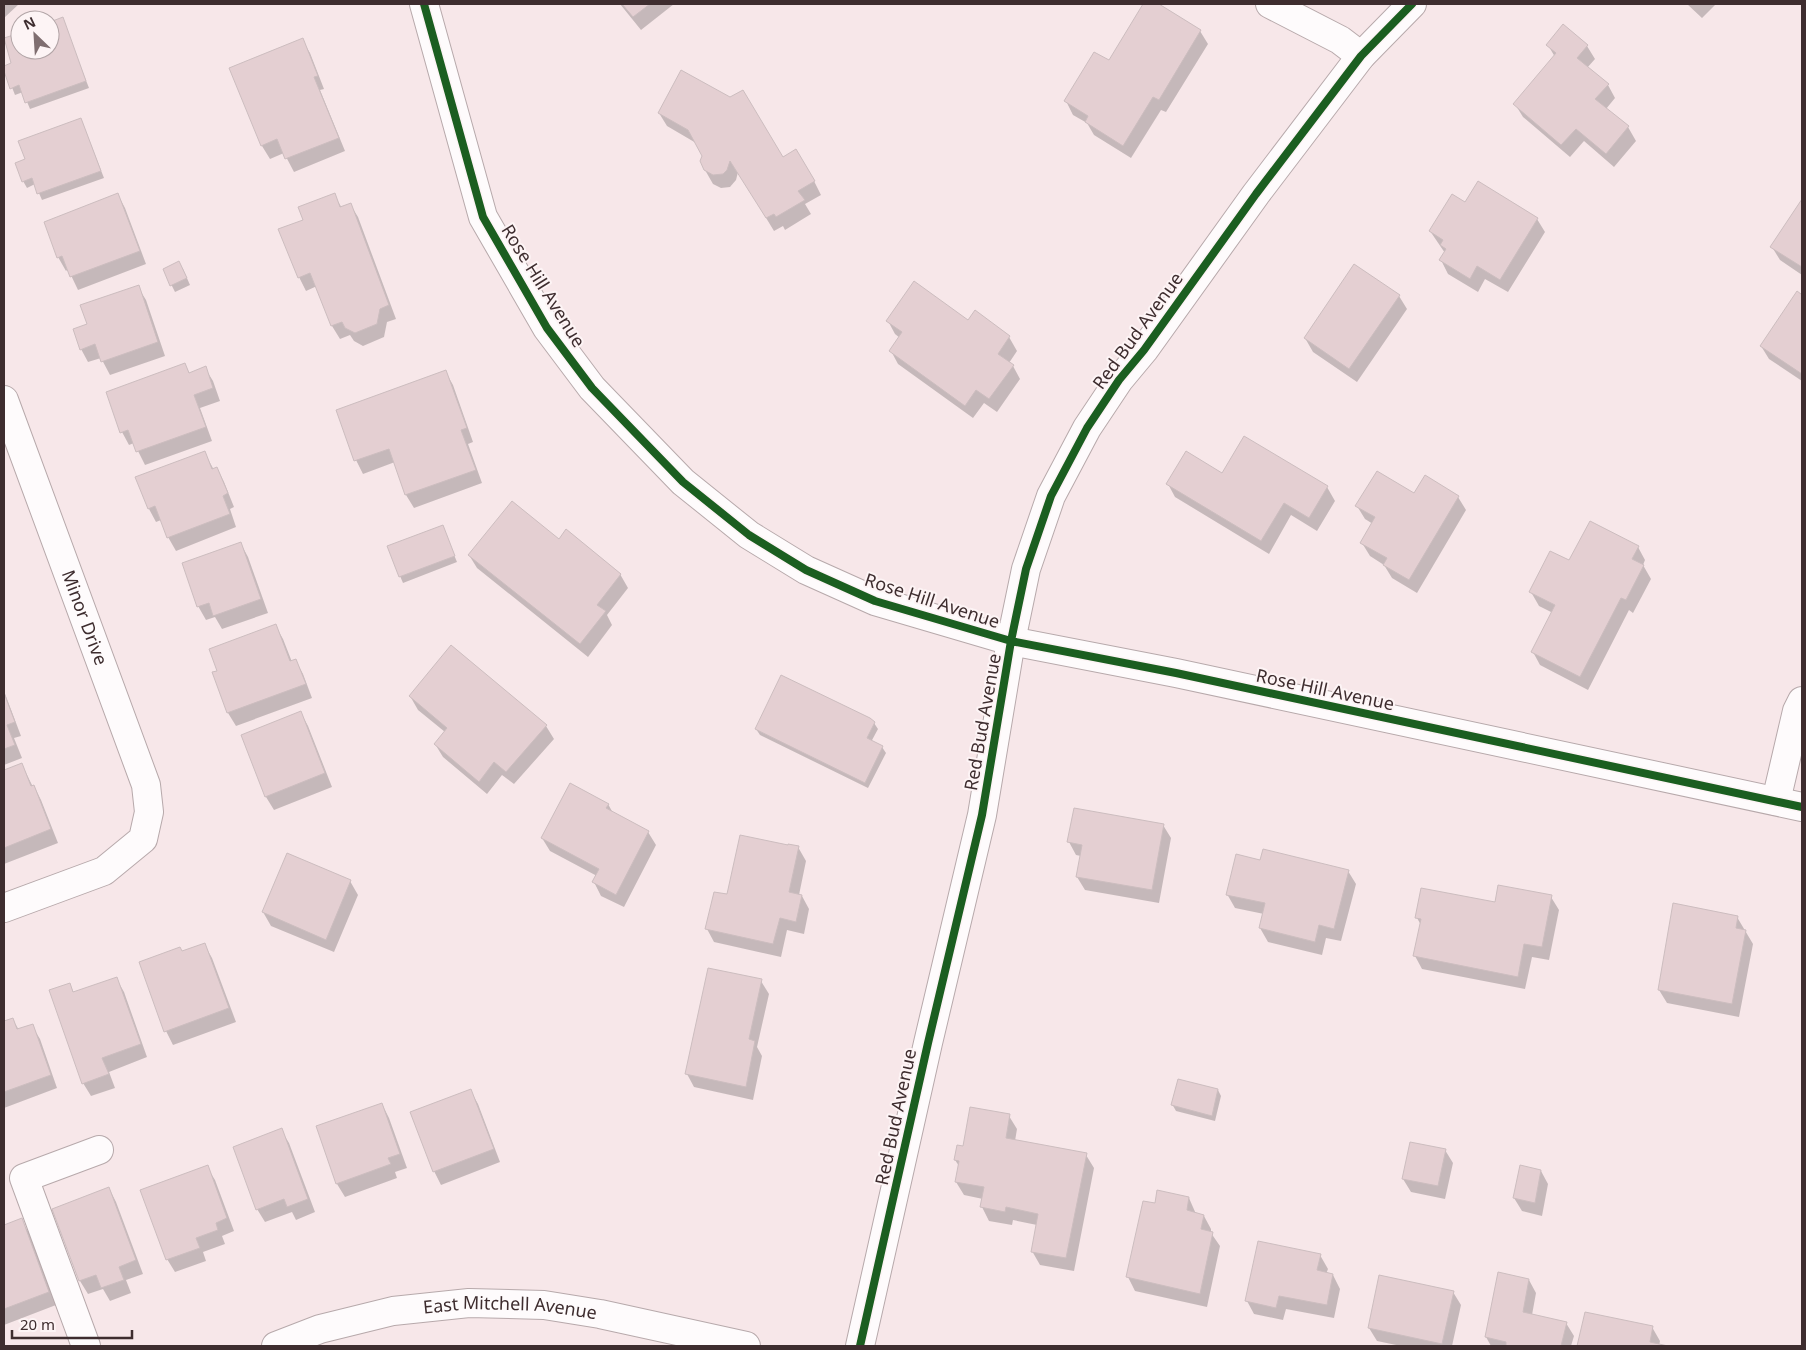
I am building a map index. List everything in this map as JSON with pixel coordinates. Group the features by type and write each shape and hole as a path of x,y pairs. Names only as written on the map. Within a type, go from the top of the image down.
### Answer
{"street":[{"name":"Rose Hill Avenue","path":"424,4 483,217 547,328 592,388 683,482 749,536 806,570 875,601 1012,641 1776,800 1802,807"},
{"path":"1270,4 1340,40 1361,56"},
{"name":"Red Bud Avenue","path":"860,1346 928,1043 982,815 1026,569 1048,506 1087,428 1119,380 1144,350 1256,194 1361,56 1412,4"},
{"name":"Minor Drive","path":"4,400 146,785 149,812 143,838 104,871 4,908"},
{"path":"1776,800 1797,711 1802,701"},
{"path":"86,1346 14,1182 99,1150"},
{"name":"East Mitchell Avenue","path":"276,1346 320,1329 393,1311 468,1303 544,1305 600,1314 746,1346"}],"building":[{"path":"622,4 650,4 633,17"},
{"path":"1143,4 1159,4 1201,30 1159,100 1153,97 1123,146 1085,122 1088,116 1064,101 1094,52 1109,60"},
{"path":"63,17 86,81 25,103 19,85 10,89 4,66 11,63 10,60 60,60 60,18"},
{"path":"1563,24 1588,45 1577,58 1609,84 1595,99 1629,126 1606,154 1576,129 1561,145 1513,104 1556,53 1546,45"},
{"path":"10,36 10,59 4,38"},
{"path":"303,38 318,76 314,77 339,138 285,159 277,139 261,146 229,68"},
{"path":"681,70 730,97 743,90 783,157 796,149 815,181 798,191 805,200 776,217 774,214 766,218 730,161 727,170 723,174 713,175 704,170 700,161 702,156 688,130 658,113"},
{"path":"81,118 101,171 37,194 32,178 22,182 15,163 25,159 18,141"},
{"path":"1478,181 1538,218 1500,280 1477,266 1470,279 1439,260 1446,249 1440,245 1443,240 1429,231 1452,194 1465,202"},
{"path":"118,193 140,251 70,277 62,256 57,258 44,222"},
{"path":"335,193 340,207 351,203 389,305 380,309 377,324 355,333 345,328 342,322 331,326 310,273 298,278 278,229 303,220 298,207"},
{"path":"1802,199 1802,267 1770,247"},
{"path":"179,261 187,278 170,286 163,269"},
{"path":"1354,264 1400,295 1349,369 1304,338"},
{"path":"914,281 968,320 975,310 1010,336 998,354 1014,365 989,399 976,390 965,406 889,351 902,332 886,321"},
{"path":"139,285 158,342 101,362 95,344 80,350 73,329 87,324 80,305"},
{"path":"1797,291 1801,294 1802,292 1802,374 1760,346"},
{"path":"185,363 189,373 206,366 213,388 194,395 206,427 136,452 128,430 120,433 106,392"},
{"path":"446,370 467,428 461,430 476,470 405,495 389,449 354,461 336,410"},
{"path":"1244,436 1328,486 1309,518 1284,503 1261,541 1166,484 1186,451 1222,473"},
{"path":"205,451 212,469 217,467 228,493 223,496 230,514 167,538 155,506 148,509 135,477"},
{"path":"1377,471 1414,493 1425,475 1459,496 1409,580 1383,565 1387,558 1360,543 1375,517 1355,506"},
{"path":"512,501 559,539 566,529 621,574 597,605 606,611 580,644 468,555"},
{"path":"1590,521 1639,546 1632,559 1644,565 1626,600 1621,598 1580,677 1531,652 1555,605 1529,592 1550,551 1569,560"},
{"path":"443,525 455,556 399,577 387,546"},
{"path":"241,542 261,599 213,616 209,603 197,607 182,563"},
{"path":"276,624 290,661 296,659 306,684 227,713 212,672 217,671 209,649"},
{"path":"451,645 547,725 506,772 494,762 479,782 434,744 447,728 409,696"},
{"path":"781,675 875,722 867,738 883,746 865,783 755,729"},
{"path":"4,693 15,722 7,725 15,745 4,749"},
{"path":"301,711 325,773 265,797 241,735"},
{"path":"22,763 31,786 34,785 51,829 4,848 4,770"},
{"path":"570,783 609,804 606,808 649,831 616,895 592,882 599,869 541,838"},
{"path":"1074,808 1164,824 1152,890 1076,877 1082,845 1067,842"},
{"path":"740,835 799,846 789,892 802,895 796,922 780,918 773,944 705,929 714,892 727,894"},
{"path":"1263,849 1349,870 1334,929 1319,925 1315,942 1259,928 1265,903 1226,895 1236,854 1260,860"},
{"path":"287,853 351,880 326,940 262,912"},
{"path":"1498,885 1552,895 1542,947 1524,944 1518,977 1413,956 1421,919 1415,918 1421,888 1495,902"},
{"path":"1673,903 1738,916 1736,928 1746,930 1732,1004 1658,990"},
{"path":"205,943 229,1008 164,1032 139,962 180,947 182,951"},
{"path":"708,968 762,979 749,1039 755,1041 746,1087 685,1074"},
{"path":"117,977 141,1044 102,1058 109,1074 82,1084 49,990 70,983 73,992"},
{"path":"13,1018 17,1029 33,1024 51,1075 4,1092 4,1021"},
{"path":"1178,1079 1218,1089 1212,1116 1171,1105"},
{"path":"471,1089 494,1149 433,1172 410,1112"},
{"path":"382,1103 400,1154 388,1158 391,1164 336,1184 316,1126"},
{"path":"970,1107 1010,1114 1006,1138 1087,1153 1066,1258 1031,1252 1038,1214 1006,1207 1005,1212 980,1207 984,1187 955,1182 959,1161 954,1160 957,1145 963,1146"},
{"path":"282,1128 308,1199 287,1207 284,1199 256,1210 233,1147"},
{"path":"1410,1142 1446,1149 1438,1186 1402,1179"},
{"path":"208,1165 227,1218 216,1223 218,1230 196,1238 200,1248 166,1260 140,1190"},
{"path":"1520,1165 1541,1170 1535,1203 1513,1198"},
{"path":"109,1187 136,1260 119,1267 124,1280 101,1288 96,1275 79,1281 52,1209"},
{"path":"1157,1190 1189,1197 1187,1210 1204,1215 1201,1229 1213,1232 1200,1294 1126,1277 1143,1201 1155,1203"},
{"path":"22,1218 49,1292 4,1309 4,1225"},
{"path":"1258,1241 1321,1254 1317,1270 1333,1274 1327,1305 1279,1296 1276,1308 1245,1301"},
{"path":"1498,1272 1529,1279 1523,1312 1567,1322 1561,1346 1506,1346 1506,1342 1485,1337"},
{"path":"1379,1275 1454,1291 1442,1344 1368,1328"},
{"path":"1585,1312 1653,1326 1650,1342 1668,1346 1577,1346"}],"cycle path":[{"path":"424,4 483,217 547,328 592,388 683,482 749,535 806,570 875,601 1011,641 1176,673 1802,807"},
{"path":"860,1346 928,1043 982,815 1011,641 1026,569 1051,496 1087,428 1119,380 1144,350 1256,194 1361,56 1412,4"}]}
